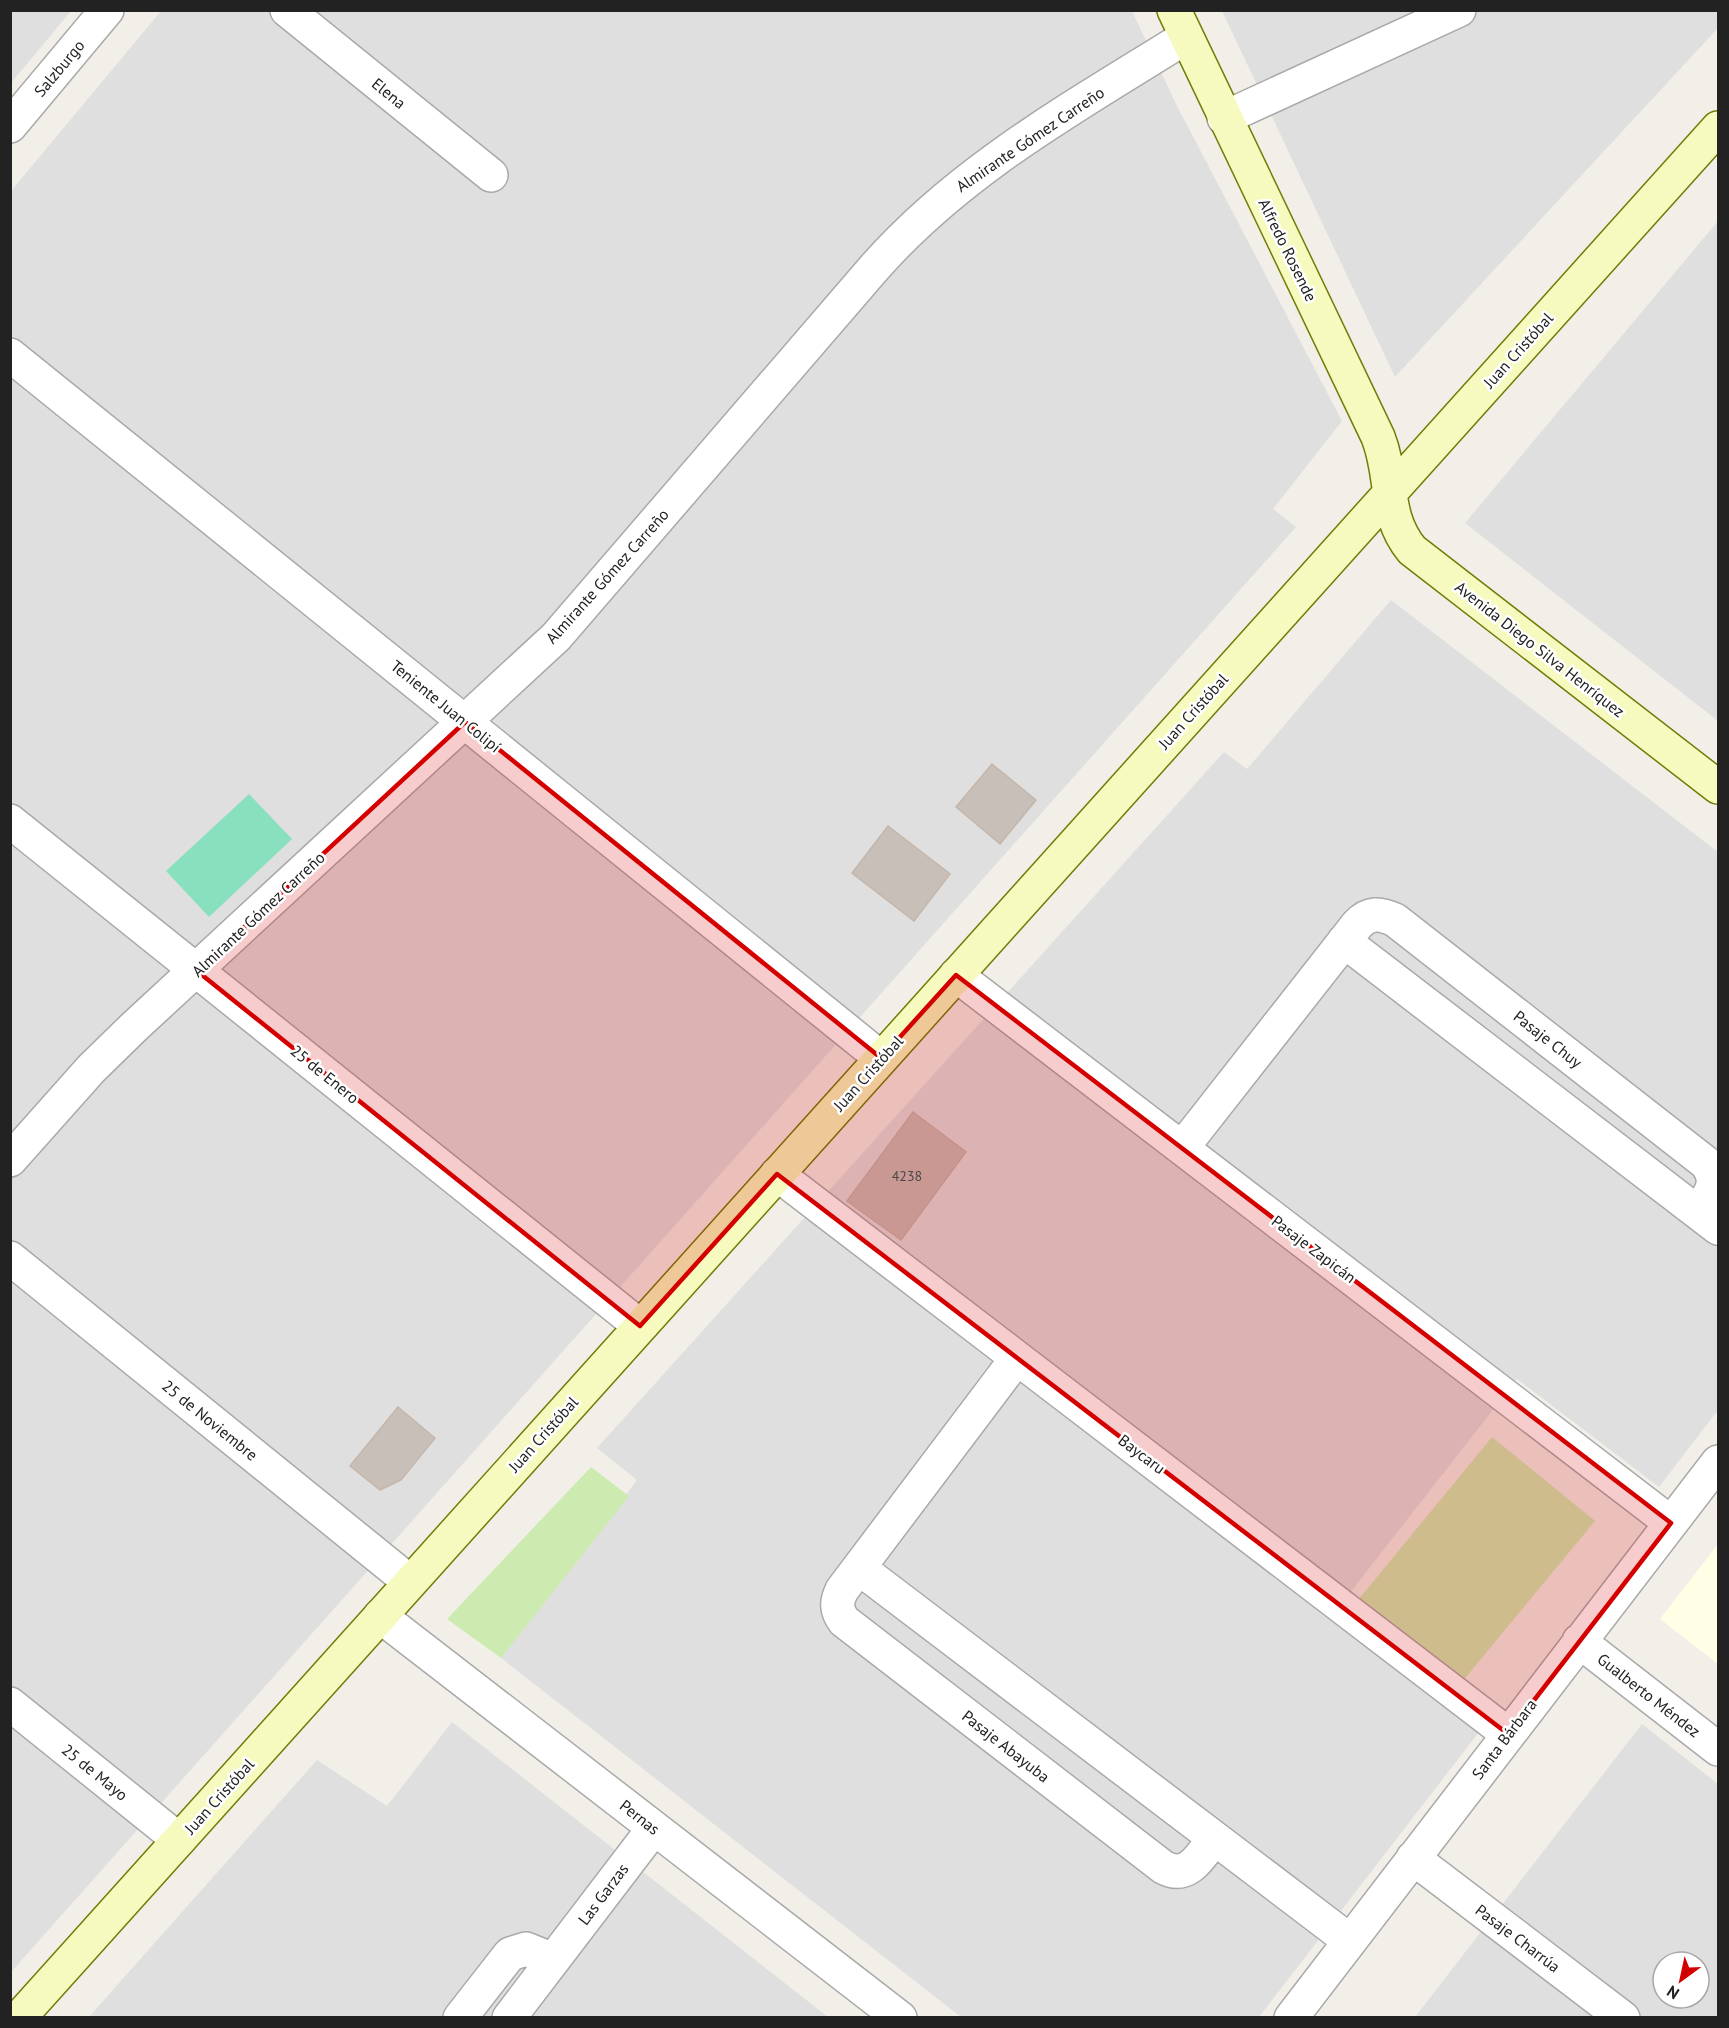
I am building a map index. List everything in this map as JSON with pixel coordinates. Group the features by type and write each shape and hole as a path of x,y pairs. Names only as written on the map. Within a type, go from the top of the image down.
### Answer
{"street":[{"name":"Salzburgo","path":"10,126 107,10"},
{"name":"Elena","path":"287,10 491,176"},
{"path":"1224,117 1459,10"},
{"name":"Alfredo Rosende","path":"1180,24 1378,437 1386,462 1389,492"},
{"name":"Almirante Gómez Carreño","path":"10,1160 91,1069 556,637 874,268 927,212 999,155 1180,24"},
{"name":"Juan Cristóbal","path":"19,2018 1389,492 1719,129"},
{"name":"Teniente Juan Colipí","path":"10,355 881,1059"},
{"name":"Avenida Diego Silva Henríquez","path":"1389,492 1390,508 1396,526 1412,550 1719,787"},
{"name":"25 de Enero","path":"10,821 640,1326"},
{"name":"Pasaje Chuy","path":"1182,1148 1344,941 1364,918 1374,914 1395,920 1706,1162 1714,1176 1708,1220 1344,941"},
{"name":"Pasaje Zapicán","path":"956,975 1671,1523"},
{"name":"Baycaru","path":"777,1174 1508,1734"},
{"name":"25 de Noviembre","path":"10,1258 410,1582"},
{"name":"Pasaje Abayuba","path":"1017,1358 838,1597 839,1614 844,1621 1163,1867 1171,1871 1186,1870 1193,1866 1214,1838"},
{"name":"Santa Bárbara","path":"1291,2018 1719,1462"},
{"path":"859,1568 1350,1941"},
{"name":"Pernas","path":"380,1616 654,1828 865,2007 900,2018"},
{"name":"Gualberto Méndez","path":"1580,1641 1719,1749"},
{"name":"25 de Mayo","path":"10,1704 179,1840"},
{"name":"Las Garzas","path":"509,2018 654,1828"},
{"name":"Pasaje Charrúa","path":"1413,1858 1623,2018"},
{"path":"460,2018 510,1954 526,1949 553,1960"}],"highlighted area":[{"path":"465,722 881,1058 956,975 1671,1523 1508,1734 777,1174 640,1326 197,971"}],"shaded area":[{"path":"1718,10 1718,28 1395,377 1222,11"},
{"path":"10,11 71,11 11,83"},
{"path":"161,11 1132,11 1176,104 1342,421 1273,509 1296,527 11,1972 11,191"},
{"path":"1718,221 1718,721 1465,523"},
{"path":"1391,600 1718,852 1718,1410 1659,1487 1517,1379 1331,1617 1479,1732 1259,2017 961,2017 501,1658 637,1480 597,1448 1224,752 1247,769"},
{"path":"1718,1544 1718,1664 1660,1619"},
{"path":"452,1722 828,2017 88,2018 317,1760 387,1806"},
{"path":"1642,1724 1718,1784 1718,2017 1415,2017"}],"green space":[{"path":"249,794 292,839 209,917 166,871"},
{"path":"1492,1437 1595,1521 1461,1683 1359,1599"},
{"path":"591,1467 629,1496 501,1658 447,1619"}],"building":[{"path":"992,764 1036,800 1000,844 956,807"},
{"path":"888,826 950,874 914,921 852,873"},
{"path":"913,1112 966,1152 901,1240 847,1201"},
{"path":"398,1407 435,1438 401,1480 380,1490 350,1466"}]}
